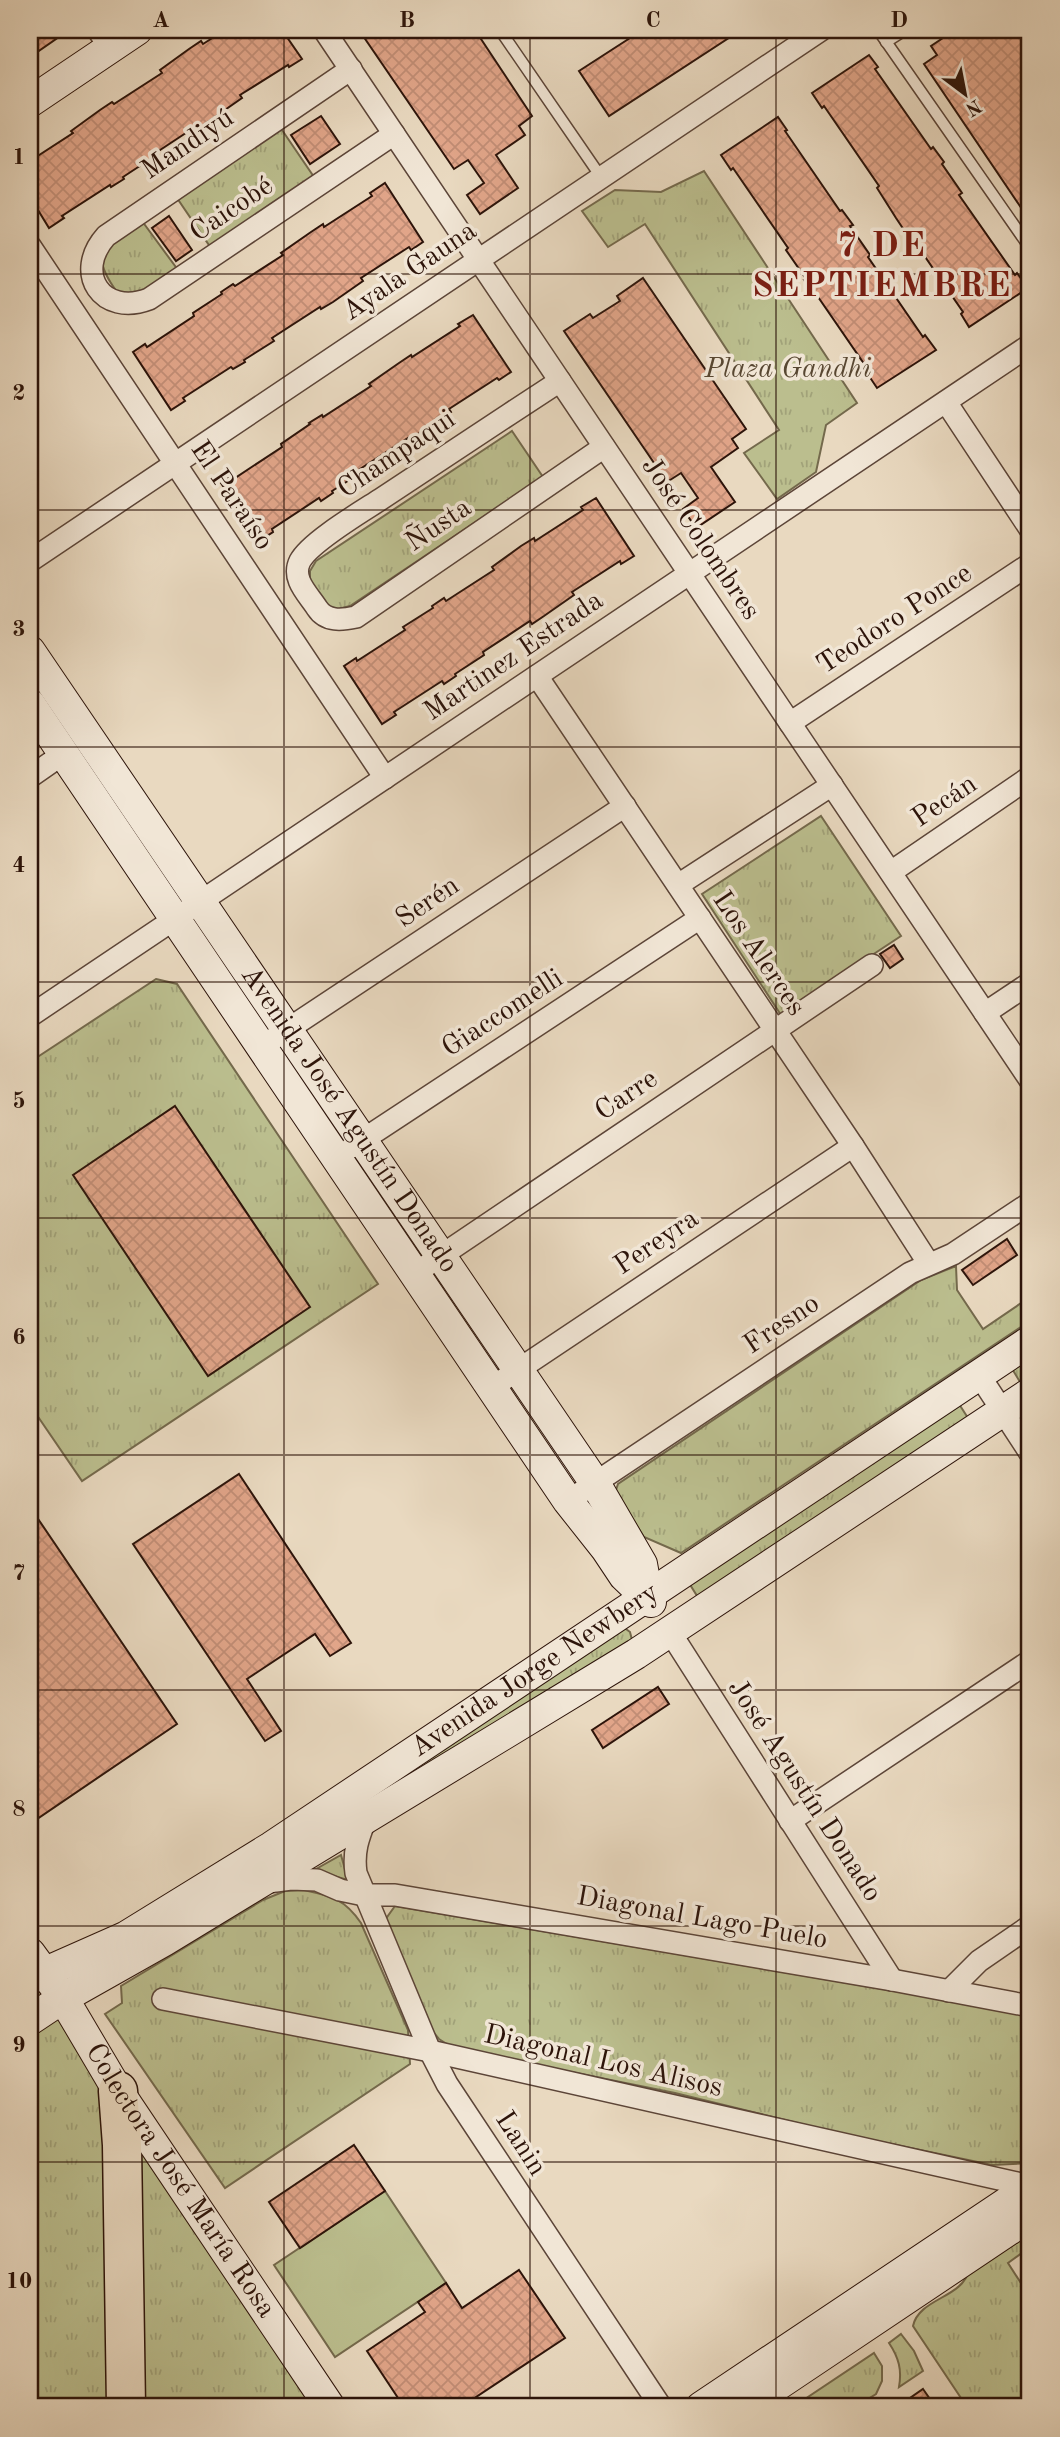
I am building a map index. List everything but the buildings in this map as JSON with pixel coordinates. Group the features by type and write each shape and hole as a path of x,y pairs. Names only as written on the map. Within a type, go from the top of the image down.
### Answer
{"highway":[{"path":"118,2091 122,2145 126,2407"}],"street":[{"path":"30,102 104,39 137,30"},
{"name":"José Colombres","path":"324,30 1030,1080"},
{"name":"Ayala Gauna","path":"30,561 821,30"},
{"name":"Mandiyú","path":"97,288 92,275 91,260 96,247 106,236 351,69"},
{"name":"Caicobé","path":"97,288 107,298 121,304 135,304 149,299 394,134"},
{"name":"El Paraíso","path":"30,246 385,778"},
{"name":"Martinez Estrada","path":"30,1016 1030,345"},
{"name":"Champaqui","path":"307,594 298,580 297,570 301,559 312,547 359,513 560,381"},
{"path":"946,402 1030,529"},
{"name":"Ñusta","path":"307,594 320,613 344,620 356,617 604,447"},
{"name":"Teodoro Ponce","path":"790,723 1030,564"},
{"name":"Avenida José Agustín Donado","path":"30,651 595,1483 642,1564 648,1597"},
{"name":"Los Alerces","path":"537,676 776,1030 929,1264"},
{"name":"Avenida José Agustín Donado","path":"30,704 568,1501 624,1576 648,1597 670,1632"},
{"path":"30,777 63,754"},
{"name":"Pecán","path":"891,872 1030,778"},
{"path":"678,885 832,785"},
{"name":"Serén","path":"261,1047 625,806"},
{"name":"Giaccomelli","path":"336,1158 700,918"},
{"name":"Carre","path":"414,1274 872,965"},
{"path":"985,1013 1030,983"},
{"name":"Pereyra","path":"491,1388 853,1146"},
{"name":"Fresno","path":"568,1501 911,1273 953,1254 1030,1203"},
{"name":"Avenida Jorge Newbery","path":"34,1968 125,1937 210,1885 648,1597 1030,1341"},
{"path":"979,1375 1030,1453"},
{"name":"Avenida Jorge Newbery","path":"30,2020 670,1632 1030,1393"},
{"name":"José Agustín Donado","path":"670,1632 892,1980"},
{"path":"790,1821 1030,1661"},
{"path":"364,1895 354,1858 355,1843 366,1818"},
{"name":"Diagonal Lago Puelo","path":"260,1883 291,1879 317,1880 340,1890 364,1895 395,1895 1030,2006"},
{"name":"Lanin","path":"364,1895 430,2052 447,2084 661,2407"},
{"path":"948,1991 978,1961 1030,1926"},
{"name":"Colectora José María Rosa","path":"34,1968 63,1998 118,2091 330,2407"},
{"name":"Diagonal Los Alisos","path":"163,1999 430,2052 1030,2187"},
{"path":"745,2407 1030,2187"},
{"path":"701,2407 1030,2216"}],"lane":[{"path":"500,30 601,177"},
{"path":"878,30 1030,248"},
{"path":"886,42 905,30"}],"green space":[{"path":"280,127 314,177 211,248 177,198"},
{"name":"Plaza Gandhi","path":"704,171 857,403 826,425 816,472 777,499 744,453 779,430 645,224 608,247 582,211 615,190 661,192"},
{"path":"142,221 178,270 137,297 117,292 108,278 102,257 110,243"},
{"path":"512,431 543,477 350,606 338,609 327,606 310,582 310,571 316,561"},
{"path":"821,816 901,936 781,1015 702,894"},
{"path":"156,979 177,984 378,1284 82,1481 30,1405 30,1062"},
{"path":"956,1266 957,1290 983,1329 1030,1297 1030,1321 681,1553 644,1537 615,1493 618,1484 921,1280"},
{"path":"1030,1354 1030,1376 1020,1382 1011,1367"},
{"path":"959,1404 968,1418 699,1599 689,1583"},
{"path":"621,1629 630,1632 632,1640 625,1647 126,1944"},
{"path":"341,1855 348,1880 316,1871 316,1869"},
{"path":"303,1890 336,1899 349,1908 361,1923 408,2030 410,2064 225,2188 105,2014 122,2003 121,1986 263,1900 285,1891"},
{"path":"395,1906 1030,2014 1030,2163 992,2165 834,2132 675,2093 453,2048 439,2039 429,2027 385,1920"},
{"path":"30,1953 330,2407 30,2407"},
{"path":"385,2191 446,2283 335,2357 274,2265"},
{"path":"1028,2230 1030,2247 1008,2263 1026,2291 1030,2289 1030,2407 967,2407 913,2326 923,2309 959,2287 969,2270"},
{"path":"901,2334 914,2351 923,2371 899,2387 899,2364 889,2343"},
{"path":"874,2353 882,2366 882,2381 876,2394 855,2407 793,2407"}],"district":[{"name":"7 DE SEPTIEMBRE","path":"882,266"}]}
